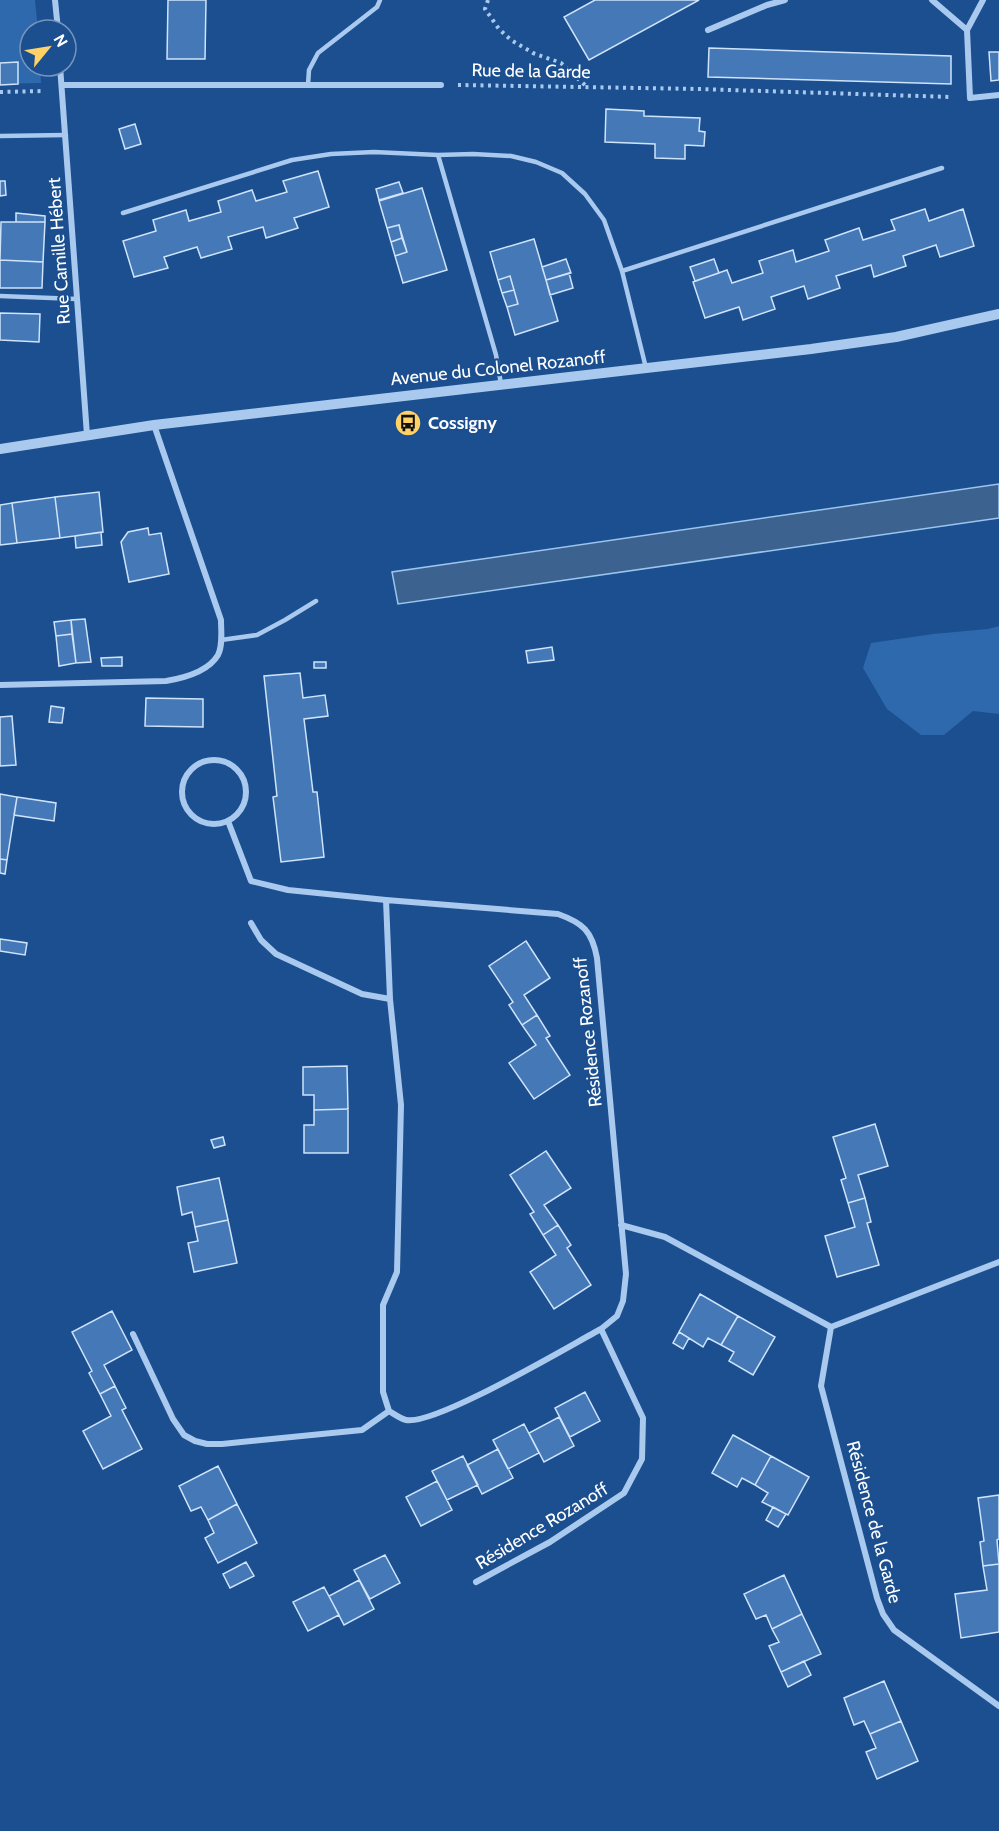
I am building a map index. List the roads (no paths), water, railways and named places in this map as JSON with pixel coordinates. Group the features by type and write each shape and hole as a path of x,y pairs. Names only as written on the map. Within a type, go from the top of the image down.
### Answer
{"street":[{"path":"55,0 57,18"},
{"path":"708,30 767,5 785,0"},
{"path":"933,0 967,30"},
{"path":"983,0 967,30 970,98 999,95"},
{"name":"Rue Camille Hébert","path":"61,78 87,435"},
{"path":"62,88 441,85"},
{"name":"Avenue du Colonel Rozanoff","path":"0,449 154,425 811,349 896,337 999,314"},
{"path":"0,685 166,681 188,677 205,667 218,655 221,620 154,425"},
{"path":"208,760 219,760 230,764 244,780 246,791 244,802 237,814 228,821 217,824 200,820 191,814 185,804 182,794 184,781 189,772 198,764 208,760"},
{"name":"Résidence Rozanoff","path":"228,821 251,881 288,890 558,914 575,920 586,930 594,943 626,1274 623,1301 617,1316 601,1329 454,1407 425,1418 406,1420 390,1411"},
{"path":"133,1334 173,1419 184,1435 195,1441 222,1444 362,1430 390,1411 383,1392 383,1305 397,1272 401,1105 390,999 386,900"},
{"path":"251,923 261,940 276,954 362,994 390,999"},
{"path":"621,1225 665,1237 831,1327 999,1262"},
{"name":"Résidence de la Garde","path":"831,1327 822,1386 883,1614 894,1630 999,1706"},
{"name":"Résidence Rozanoff","path":"476,1582 550,1542 624,1494 642,1459 644,1418 601,1329"}],"lane":[{"path":"308,85 309,70 318,53 377,7 380,0"},
{"path":"0,136 66,135"},
{"path":"123,213 292,160 331,154 375,152 473,154 511,156 536,162 562,173 585,194 604,220 622,271 646,368"},
{"path":"438,155 496,355 501,385"},
{"path":"622,271 942,168"},
{"path":"0,296 77,299"},
{"path":"221,640 257,635 316,601"}],"place":[{"name":"Cossigny","path":"408,423"}]}
